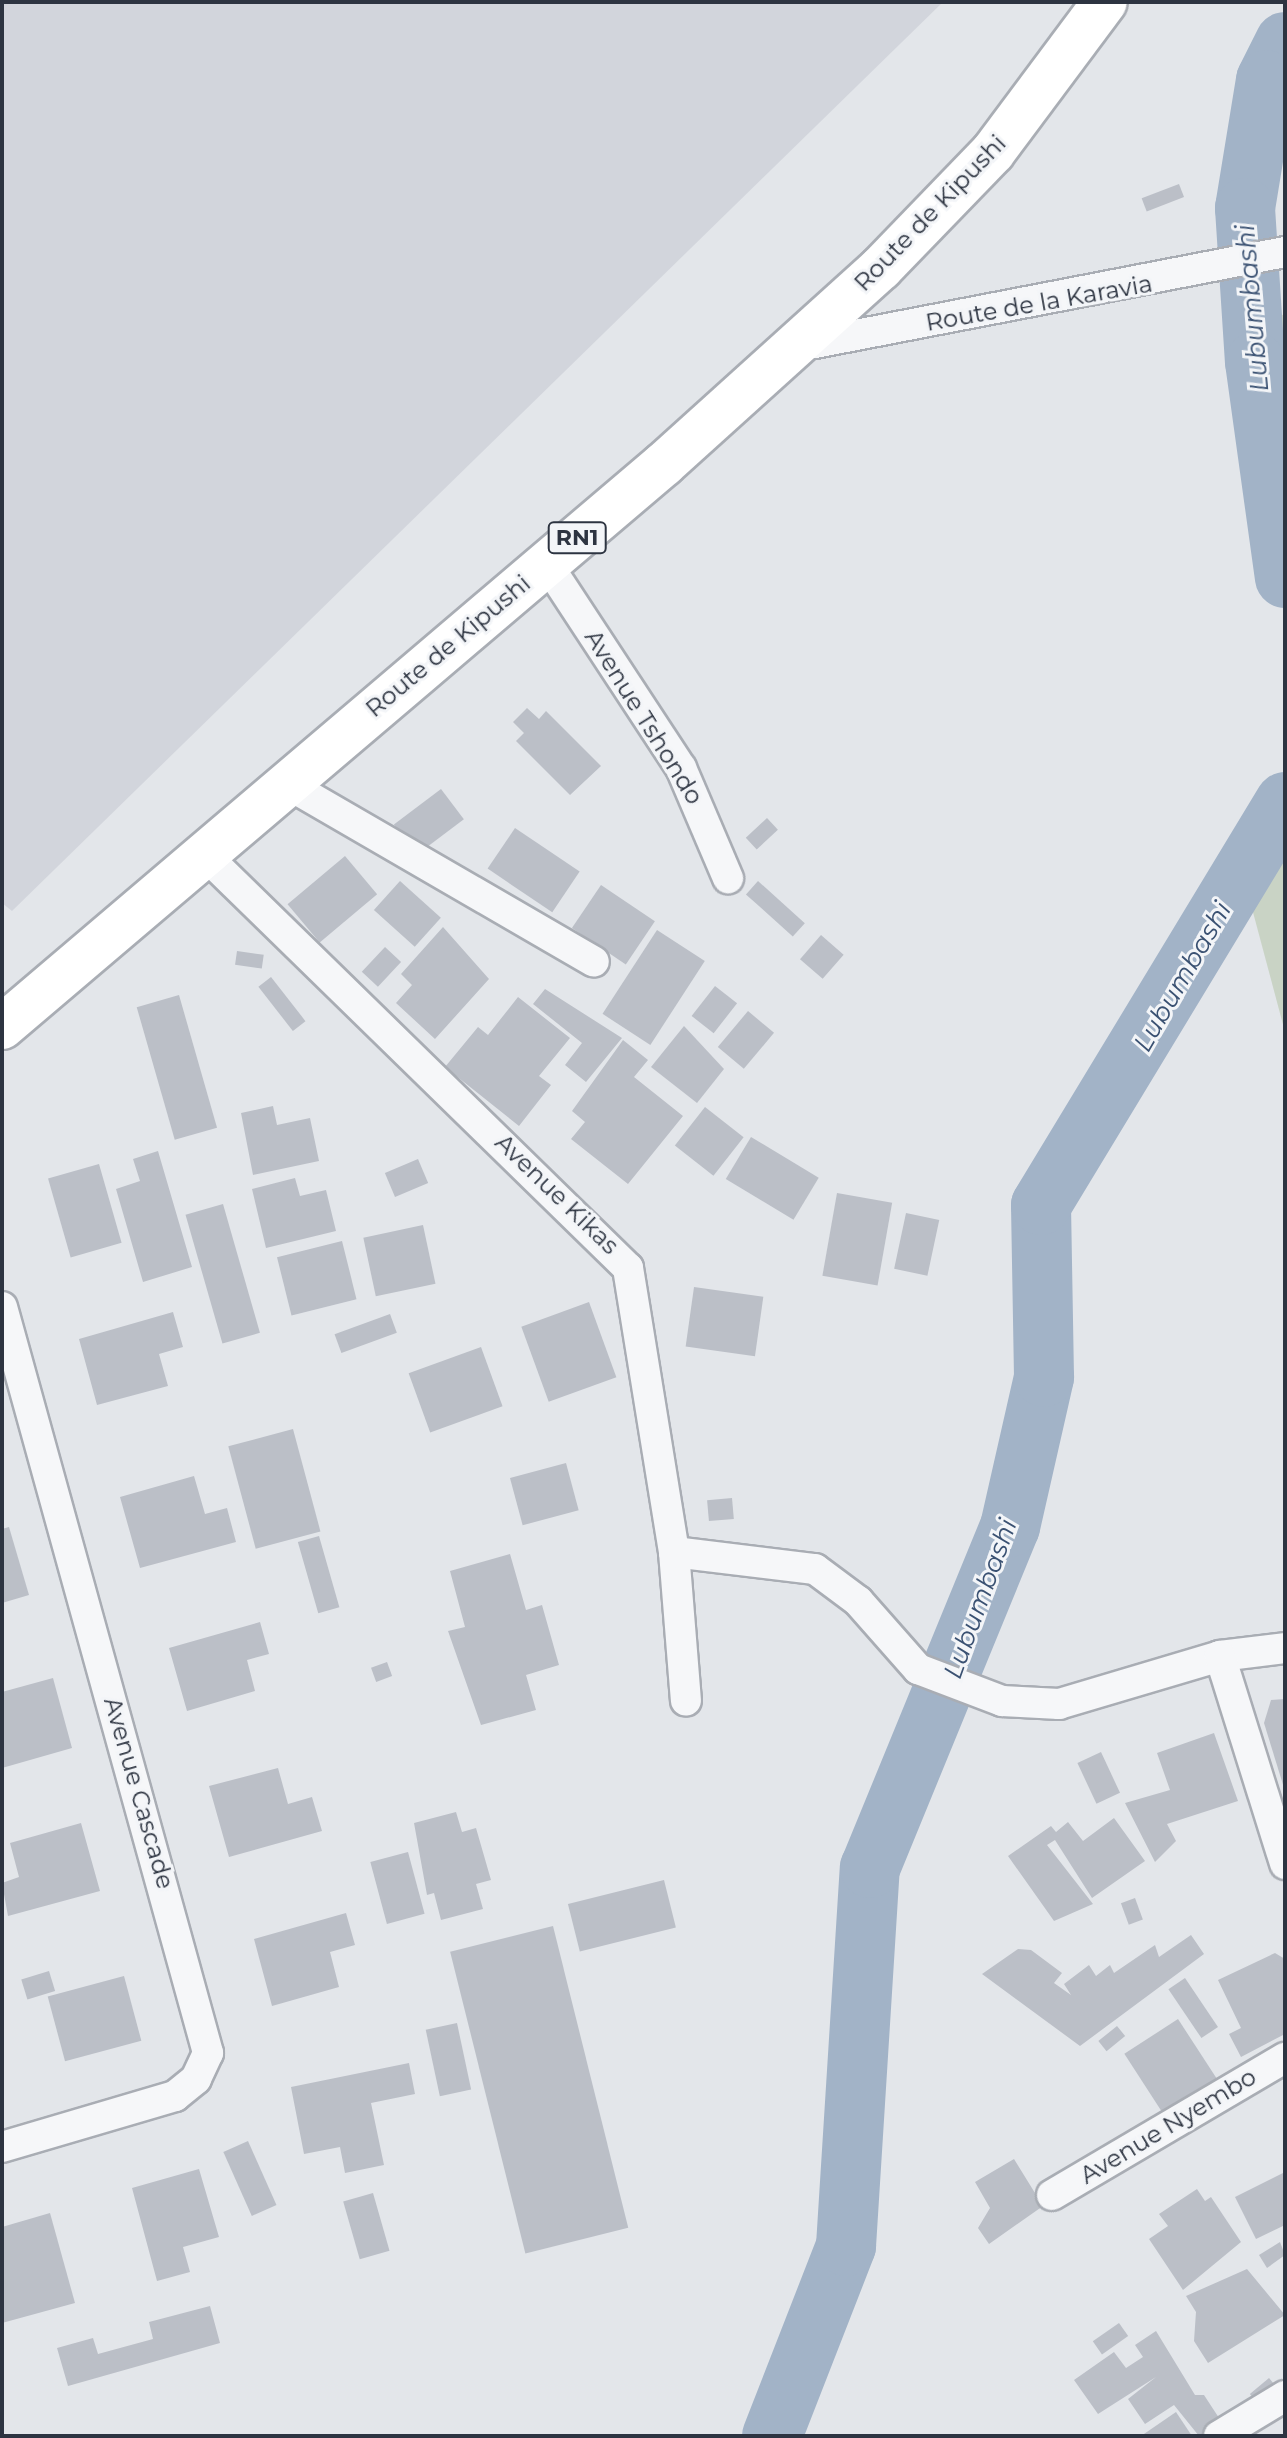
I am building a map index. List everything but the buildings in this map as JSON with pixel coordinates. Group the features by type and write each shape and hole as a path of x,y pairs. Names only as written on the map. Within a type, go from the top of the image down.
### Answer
{"highway":[{"name":"Route de Kipushi","path":"2,1027 284,782 547,564 792,347 993,152 1105,2"}],"street":[{"name":"Route de la Karavia","path":"792,347 1193,274 1285,252"},
{"name":"Avenue Tshondo","path":"547,564 681,768 728,878"},
{"path":"284,782 594,962"},
{"name":"Avenue Kikas","path":"203,853 619,1252 635,1290 674,1552 686,1701"},
{"name":"Avenue Cascade","path":"2,1307 208,2044 196,2079 175,2096 2,2147"},
{"path":"674,1552 815,1569 858,1601 918,1669 984,1696 1059,1704 1220,1656 1285,1648"},
{"path":"1220,1656 1285,1864"},
{"name":"Avenue Nyembo","path":"1052,2195 1285,2058"},
{"path":"1219,2436 1285,2396"}],"shaded area":[{"path":"2,2 943,2 12,911 2,903"}],"green space":[{"path":"1270,314 1285,315 1285,571 1276,519"},
{"path":"1285,833 1285,1032 1250,901"}],"waterway":[{"name":"Lubumbashi","path":"1285,42 1266,80 1245,208 1255,362 1285,578"},
{"path":"1255,362 1285,383"},
{"name":"Lubumbashi","path":"772,2436 846,2246 870,1868 1010,1527 1044,1377 1041,1205 1285,802"}]}
